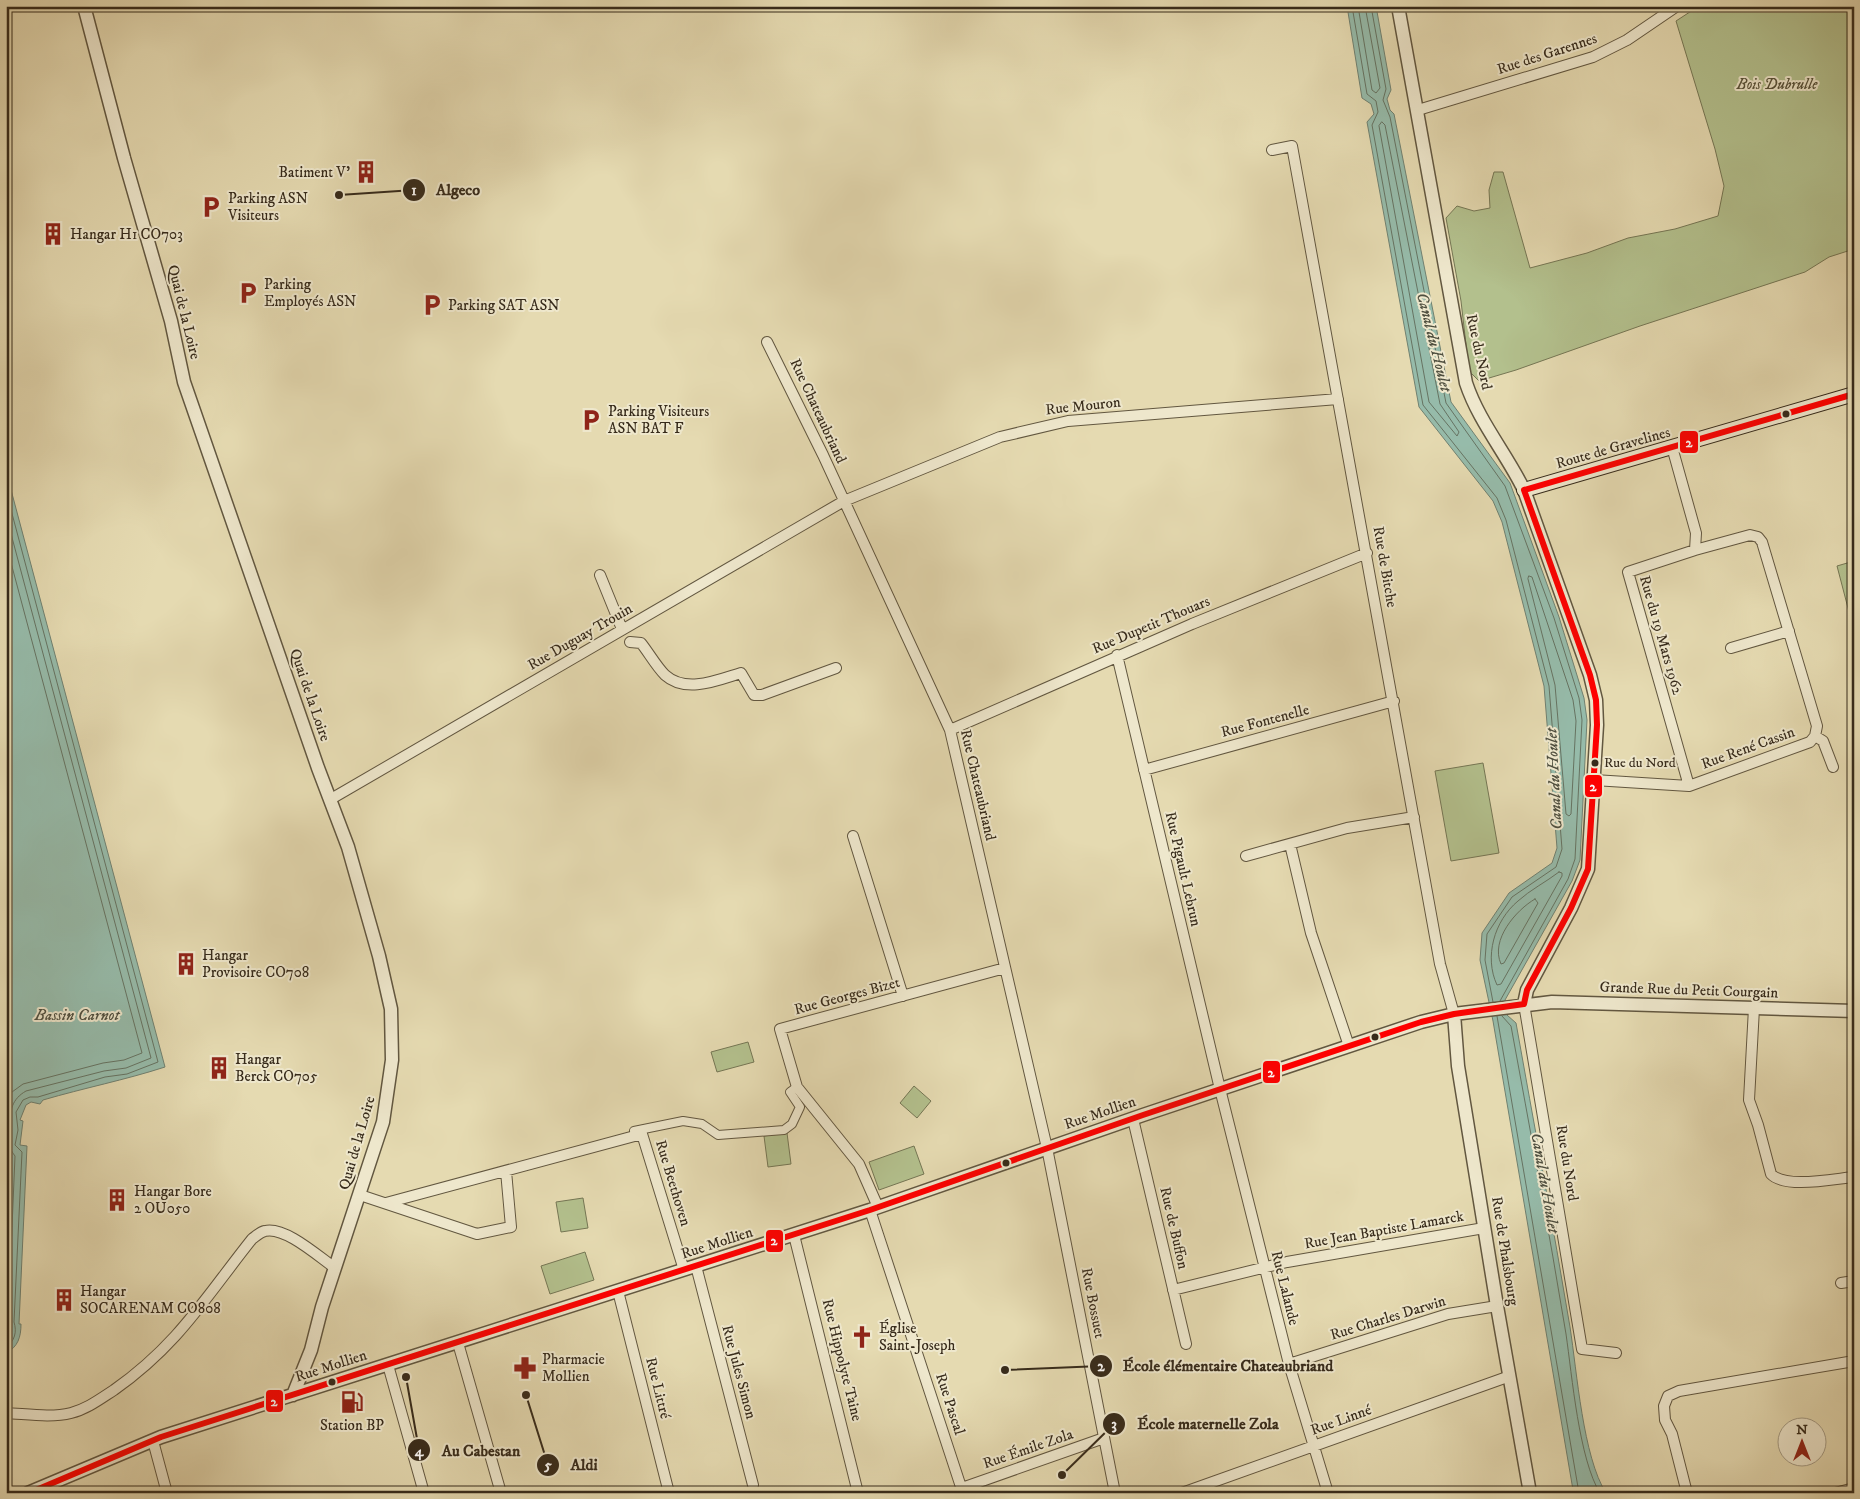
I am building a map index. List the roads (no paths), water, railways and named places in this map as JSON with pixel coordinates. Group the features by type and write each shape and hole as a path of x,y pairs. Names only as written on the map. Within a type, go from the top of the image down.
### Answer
{"main road":[{"name":"Route de Gravelines","path":"1524,490 1854,394"}],"street":[{"name":"Quai de la Loire","path":"84,6 124,158 171,320 184,382 358,878 379,956 392,1023 392,1054 387,1104 311,1350 293,1395"},
{"name":"Rue du Nord","path":"1398,6 1466,383 1481,419 1513,468 1524,490 1594,692 1597,725 1590,860 1585,879 1527,990 1524,1004 1582,1349 1616,1353"},
{"name":"Rue des Garennes","path":"1418,110 1593,57 1627,40 1677,6"},
{"name":"Rue de Bitche","path":"1272,150 1292,146 1394,701 1442,975 1454,1014"},
{"name":"Rue Chateaubriand","path":"767,342 785,374 950,730 1047,1148"},
{"name":"Rue Mouron","path":"844,501 983,443 1042,425 1338,398"},
{"path":"1672,447 1696,534 1695,550"},
{"name":"Rue Duguay Trouin","path":"331,799 844,501"},
{"name":"Rue René Cassin","path":"1689,786 1810,742 1815,736 1817,726 1762,542 1758,537 1750,535 1695,550"},
{"name":"Rue du 19 Mars 1962","path":"1689,786 1628,572 1695,550"},
{"name":"Rue Dupetit Thouars","path":"950,730 1117,655 1367,553"},
{"path":"600,575 622,629"},
{"path":"1732,648 1789,631"},
{"path":"630,642 641,643 666,676 702,685 741,673 754,694 762,695 836,668"},
{"name":"Rue Pigault Lebrun","path":"1117,655 1220,1089"},
{"name":"Rue Fontenelle","path":"1144,770 1394,701"},
{"name":"Rue René Cassin","path":"1815,736 1823,741 1833,767"},
{"path":"1594,780 1689,786"},
{"path":"1246,856 1360,825 1414,817"},
{"path":"853,836 903,996"},
{"path":"1290,844 1311,933 1349,1046"},
{"name":"Rue Georges Bizet","path":"874,1209 860,1164 797,1087 780,1029 1005,968"},
{"name":"Grande Rue du Petit Courgain","path":"1508,1006 1561,1002 1854,1011"},
{"name":"Rue Mollien","path":"28,1493 45,1489 153,1440 874,1209 1133,1118 1421,1022 1454,1014 1508,1006"},
{"path":"1754,1008 1749,1100 1758,1125 1771,1174 1775,1179 1787,1182 1854,1178"},
{"name":"Rue de Phalsbourg","path":"1454,1014 1458,1066 1530,1493"},
{"path":"637,1136 632,1132 683,1121 702,1124 718,1135 784,1130 792,1124 800,1107 790,1092 797,1087"},
{"name":"Rue Lalande","path":"1220,1089 1289,1364 1328,1493"},
{"name":"Rue de Buffon","path":"1133,1118 1186,1344"},
{"path":"386,1203 637,1136"},
{"name":"Rue Beethoven","path":"637,1136 690,1268"},
{"name":"Rue Bossuet","path":"1047,1148 1115,1493"},
{"path":"360,1195 478,1234 511,1227 506,1171"},
{"name":"Rue Pascal","path":"874,1209 963,1491"},
{"name":"Rue Jean Baptiste Lamarck","path":"1173,1290 1264,1267 1484,1228"},
{"path":"6,1413 68,1414 89,1406 122,1384 149,1363 176,1337 252,1239 262,1232 270,1230 284,1234 335,1268"},
{"name":"Rue Hippolyte Taine","path":"794,1235 858,1493"},
{"name":"Rue Jules Simon","path":"690,1268 753,1485"},
{"path":"1840,1283 1854,1281"},
{"name":"Rue Littré","path":"618,1291 669,1493"},
{"name":"Rue Charles Darwin","path":"1289,1364 1448,1314 1497,1306"},
{"path":"458,1343 501,1493"},
{"path":"1687,1493 1672,1434 1665,1420 1664,1406 1668,1396 1679,1391 1854,1361"},
{"path":"388,1365 424,1493"},
{"name":"Rue Linné","path":"1182,1493 1510,1376"},
{"name":"Rue Émile Zola","path":"963,1491 1104,1438"},
{"path":"153,1440 167,1493"},
{"path":"1835,1493 1854,1488"}],"water":[{"name":"Canal du Houlet","path":"1347,6 1376,6 1391,90 1387,99 1390,110 1394,114 1451,402 1510,483 1559,617 1584,698 1587,720 1580,860 1572,881 1505,1000 1507,1015 1516,1023 1564,1289 1586,1437 1598,1477 1606,1493 1575,1493 1573,1490 1493,1021 1480,960 1482,933 1509,893 1552,863 1557,848 1544,686 1502,522 1493,501 1419,407 1367,122 1374,114 1371,104 1362,98"},
{"name":"Bassin Carnot","path":"6,471 165,1067 43,1100 40,1104 31,1102 26,1105 20,1120 23,1121 20,1145 27,1146 19,1324 21,1324 21,1329 16,1345 6,1353"}],"place":[{"name":"Batiment V'","path":"366,172"},
{"name":"Algeco","path":"339,195"},
{"name":"Parking ASN Visiteurs","path":"211,207"},
{"name":"Hangar H1 CO703","path":"53,234"},
{"name":"Parking Employés ASN","path":"248,293"},
{"name":"Parking SAT ASN","path":"432,305"},
{"name":"Parking Visiteurs ASN BAT F","path":"591,420"},
{"name":"Rue du Nord","path":"1595,763"},
{"name":"Hangar Provisoire CO708","path":"186,964"},
{"name":"Hangar Berck CO705","path":"219,1068"},
{"name":"Hangar Bore 2 OU050","path":"117,1200"},
{"name":"Hangar SOCARENAM CO808","path":"64,1300"},
{"name":"Église Saint-Joseph","path":"862,1337"},
{"name":"Pharmacie Mollien","path":"525,1368"},
{"name":"École élémentaire Chateaubriand","path":"1005,1370"},
{"name":"Au Cabestan","path":"406,1377"},
{"name":"Aldi","path":"526,1395"},
{"name":"Station BP","path":"352,1402"},
{"name":"École maternelle Zola","path":"1062,1475"}],"park label":[{"name":"Bois Dubrulle","path":"1777,84"}]}
